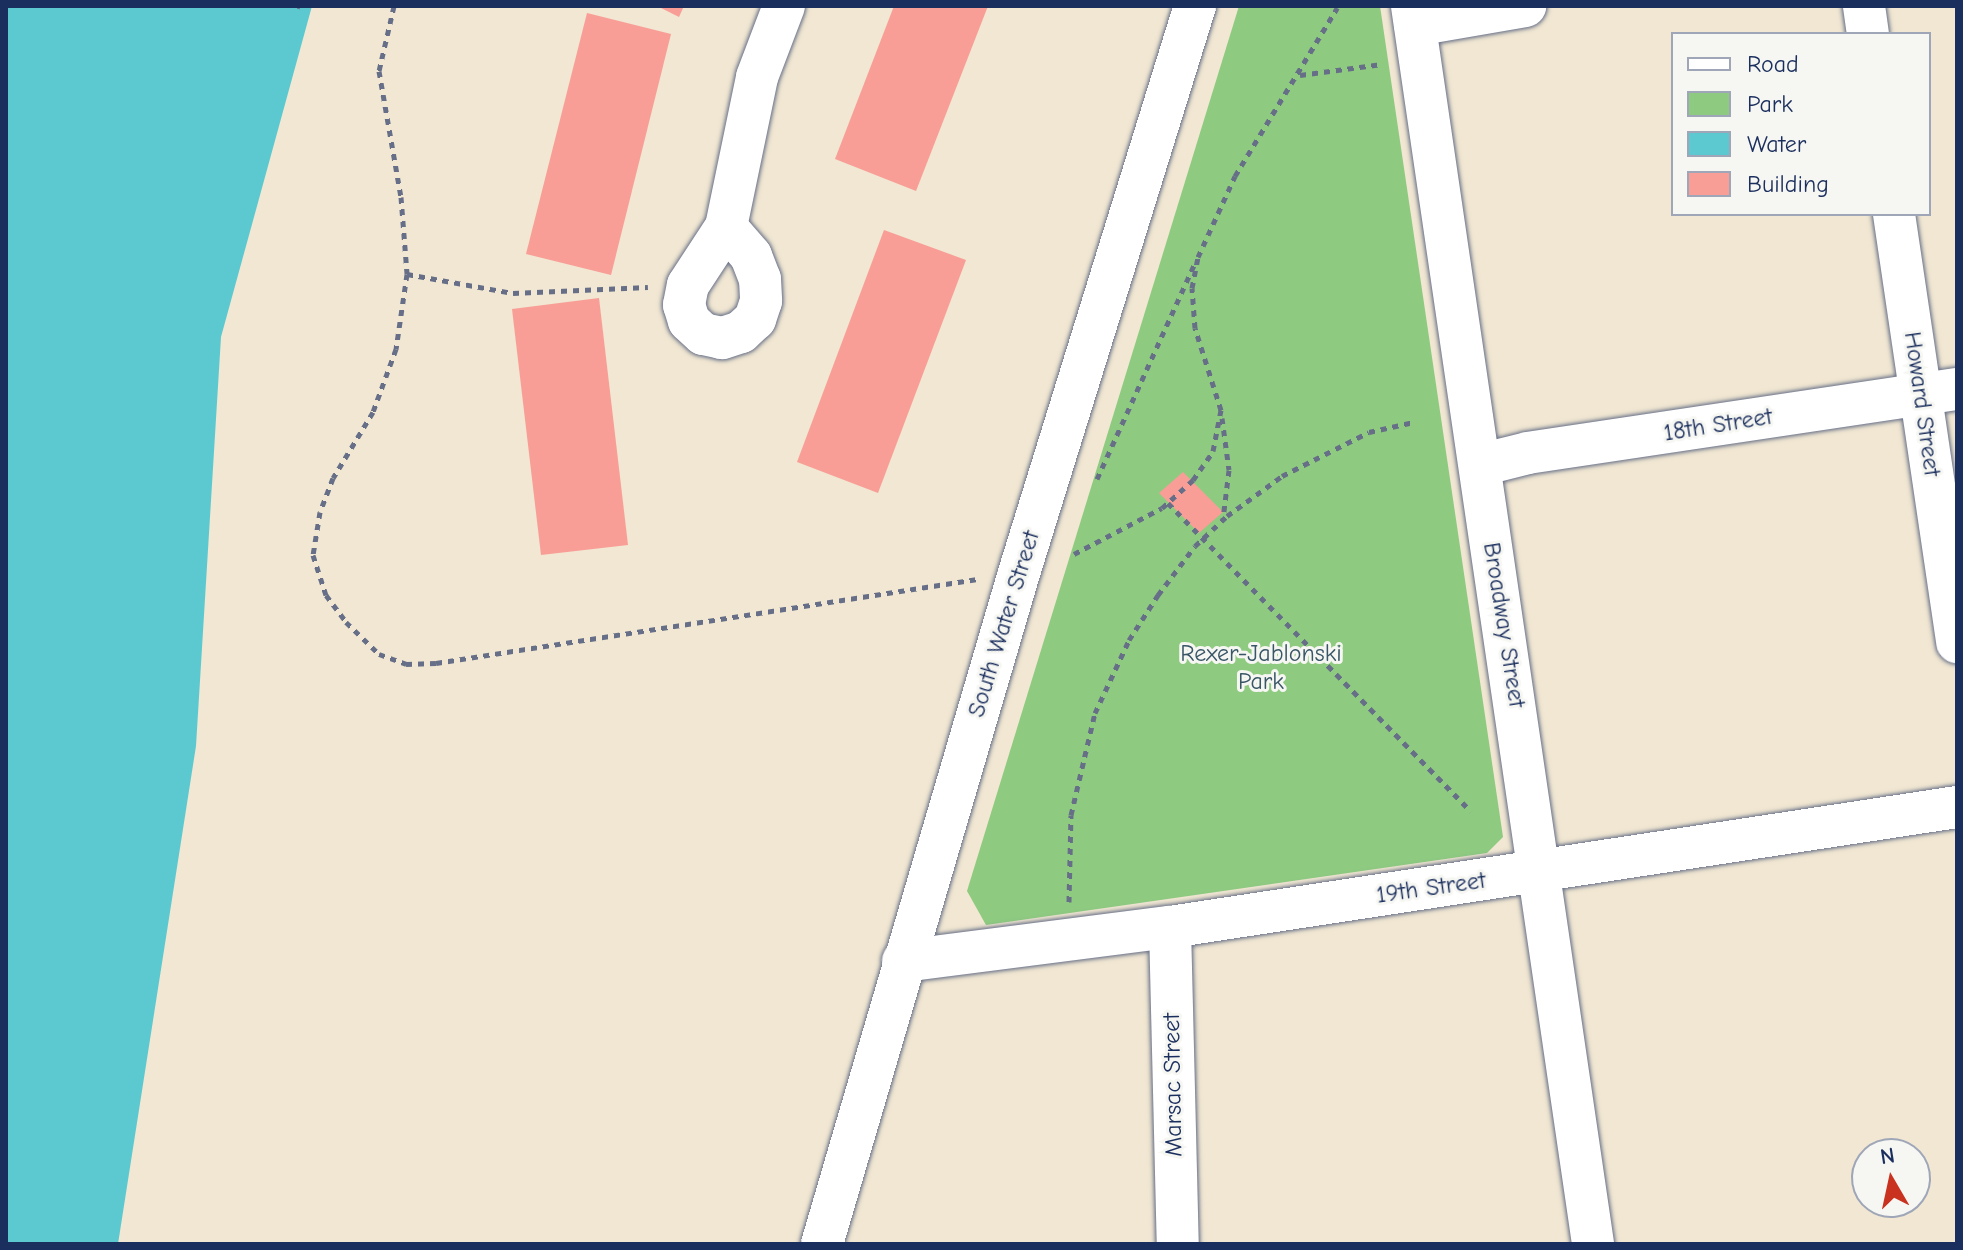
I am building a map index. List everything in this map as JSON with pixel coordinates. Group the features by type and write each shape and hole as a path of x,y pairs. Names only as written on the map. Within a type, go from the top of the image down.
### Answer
{"street":[{"path":"726,227 751,256 760,279 761,301 755,319 741,332 722,338 703,334 689,321 684,305 688,285 726,227 757,77 784,6"},
{"name":"South Water Street","path":"822,1244 1019,573 1195,6"},
{"path":"1413,16 1525,6"},
{"path":"1864,6 1868,32"},
{"name":"Broadway Street","path":"1413,16 1541,871 1593,1244"},
{"name":"Howard Street","path":"1895,216 1939,392 1957,642"},
{"name":"18th Street","path":"1480,465 1528,453 1939,392"},
{"name":"19th Street","path":"903,961 1170,927 1957,807"},
{"name":"Marsac Street","path":"1170,927 1178,1244"}],"path":[{"path":"394,6 379,71 401,197 407,274 396,349 373,412 333,478 320,512 313,555 326,595 346,622 379,654 406,664 436,663 1019,573"},
{"path":"1097,479 1235,176 1337,8"},
{"path":"1299,75 1394,63"},
{"path":"1198,257 1192,288 1195,328 1221,410 1229,470 1223,520"},
{"path":"407,274 513,293 688,285"},
{"path":"1074,554 1168,503 1193,480 1213,451 1221,410"},
{"path":"1069,903 1071,815 1095,713 1129,640 1158,595 1203,539 1282,476 1369,432 1414,422"},
{"path":"1168,503 1471,811"}],"green space":[{"name":"Rexer-Jablonski Park","path":"1239,6 1380,6 1503,837 1487,853 986,925 967,891"}],"water":[{"path":"6,6 312,6 221,337 196,746 118,1244 6,1244"}],"building":[{"path":"657,6 684,6 679,17"},
{"path":"894,6 988,6 916,191 835,159"},
{"path":"587,13 671,34 611,275 526,254"},
{"path":"884,230 966,260 878,493 797,462"},
{"path":"599,298 628,545 541,555 512,309"},
{"path":"1183,472 1223,512 1199,533 1159,493"}]}
